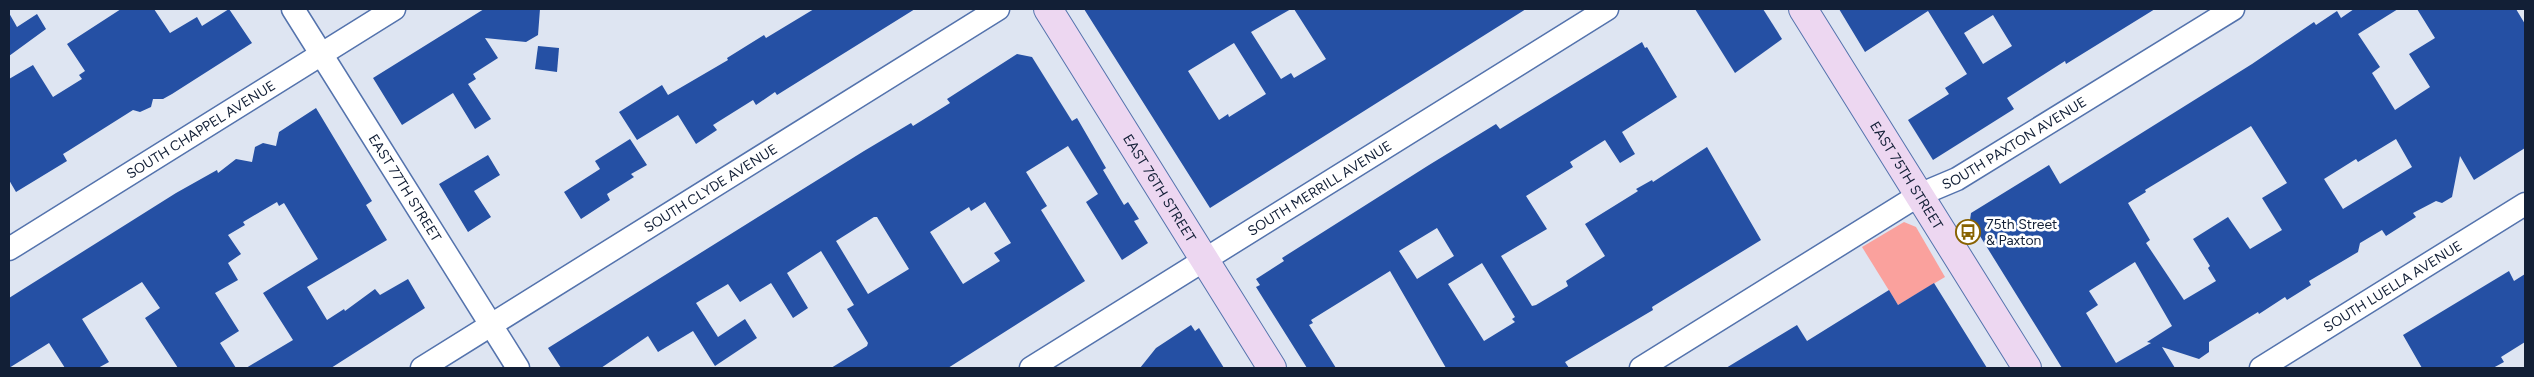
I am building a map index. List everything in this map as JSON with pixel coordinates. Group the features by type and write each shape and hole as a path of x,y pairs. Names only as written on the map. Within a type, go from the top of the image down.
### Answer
{"street":[{"name":"EAST 77TH STREET","path":"293,9 518,368"},
{"name":"SOUTH CHAPPEL AVENUE","path":"9,249 394,9"},
{"name":"SOUTH CLYDE AVENUE","path":"422,368 998,9"},
{"name":"EAST 76TH STREET","path":"1048,9 1272,368"},
{"name":"SOUTH MERRILL AVENUE","path":"1031,368 1607,9"},
{"name":"EAST 75TH STREET","path":"1803,9 2027,368"},
{"name":"SOUTH PAXTON AVENUE","path":"1641,368 1919,195 1957,179 2233,9"},
{"name":"SOUTH LUELLA AVENUE","path":"2261,368 2525,204"}],"shaded area":[{"path":"1904,222 1916,227 1945,277 1898,305 1862,247"}],"building":[{"path":"121,9 154,9 170,33 197,17 202,26 229,9 252,43 172,94 163,99 153,99 151,107 140,112 133,110 63,154 67,161 16,192 9,180 9,79 33,65 53,97 82,79 79,75 85,71 67,44"},
{"path":"484,9 540,9 538,35 526,42 485,38 498,58 473,74 476,79 468,84 491,119 475,129 453,93 402,125 373,78"},
{"path":"814,9 915,9 777,95 775,92 756,105 753,100 713,125 717,130 696,144 678,115 637,140 619,112 662,85 668,95 728,60 727,58 764,35 766,38"},
{"path":"1084,9 1291,9 1251,32 1281,79 1291,73 1294,78 1326,59 1294,9 1526,9 1210,208","holes":["1234,43 1266,94 1229,117 1228,114 1219,120 1188,71"]},
{"path":"1695,9 1763,9 1782,39 1735,73"},
{"path":"1839,9 2155,9 2066,64 2065,61 2007,98 2014,109 1933,160 1908,120 1949,94 1945,88 1967,74 1928,11 1865,52","holes":["1993,15 2012,46 1983,64 1964,33"]},
{"path":"2354,9 2398,9 2358,34 2380,67 2372,73 2395,110 2430,87 2409,54 2435,38 2417,9 2516,9 2525,24 2525,148 2474,180 2460,156 2452,197 2442,203 2436,201 2413,213 2416,217 2386,236 2382,230 2360,243 2358,252 2309,281 2311,285 2287,300 2285,297 2259,314 2258,312 2209,342 2209,352 2199,359 2162,347 2175,368 2062,368 1970,220 1971,213 2049,165 2060,184 2252,64 2314,22 2316,25 2337,11 2341,18","holes":["2251,126 2287,183 2262,198 2282,230 2250,249 2228,217 2193,239 2210,266 2208,268 2216,281 2184,300 2146,243 2150,240 2128,203 2146,192 2145,190","2396,139 2412,167 2343,209 2324,179 2356,159 2358,162","2135,262 2172,326 2147,342 2151,343 2116,363 2086,313 2098,305 2089,291"]},
{"path":"9,13 17,27 37,14 46,29 9,56"},
{"path":"1642,42 1645,48 1647,47 1677,97 1622,132 1635,154 1620,163 1605,140 1570,162 1573,167 1526,196 1547,229 1501,256 1532,306 1568,286 1566,281 1605,256 1585,224 1638,191 1636,189 1652,180 1653,182 1707,147 1761,240 1652,307 1653,310 1565,362 1569,368 1446,368 1390,271 1311,320 1313,323 1309,325 1336,368 1307,368 1256,287 1260,285 1256,279 1284,261 1282,258 1429,165 1496,124 1500,129","holes":["1437,228 1454,256 1417,279 1399,251","1482,263 1515,317 1512,319 1515,322 1484,341 1448,284"]},
{"path":"538,46 559,48 557,72 535,69"},
{"path":"1017,54 1032,57 1072,121 1077,118 1106,168 1103,170 1124,205 1128,202 1139,219 1134,221 1148,243 1122,260 1086,202 1098,194 1068,146 1026,172 1047,206 1041,210 1085,281 948,368 831,368 867,346 868,343 847,309 854,305 821,251 787,273 808,308 793,318 771,283 740,302 728,284 696,303 718,337 745,319 757,338 715,366 693,331 658,352 648,336 601,368 561,368 548,348 864,151 911,123 913,126 950,103 947,99","holes":["985,202 1011,243 994,253 1000,261 963,284 930,232 969,207 971,211","874,217 877,217 909,269 868,294 836,241"]},
{"path":"316,108 372,201 366,205 387,240 307,287 327,320 344,309 345,311 375,289 380,295 408,279 425,308 331,368 246,368 293,340 263,293 318,259 284,203 279,206 277,202 243,222 245,225 228,235 241,254 228,263 238,280 215,293 239,331 220,343 236,368 178,368 145,318 160,308 142,282 82,319 109,362 98,368 65,368 49,343 9,368 9,298 176,193 217,170 218,173 236,159 252,162 255,147 263,143 276,146 279,132"},
{"path":"630,139 647,165 631,174 634,177 607,194 610,200 581,219 564,192 600,169 595,161"},
{"path":"488,155 500,175 474,191 491,217 468,232 439,184"},
{"path":"2509,271 2514,281 2525,274 2525,342 2501,357 2504,362 2493,368 2422,368 2403,335"},
{"path":"1934,283 1987,368 1726,368 1797,325 1807,341 1889,290 1898,305"},
{"path":"1191,325 1195,331 1199,328 1224,368 1140,368 1156,348"}],"place":[{"name":"75th Street & Paxton","path":"1968,232"}]}
